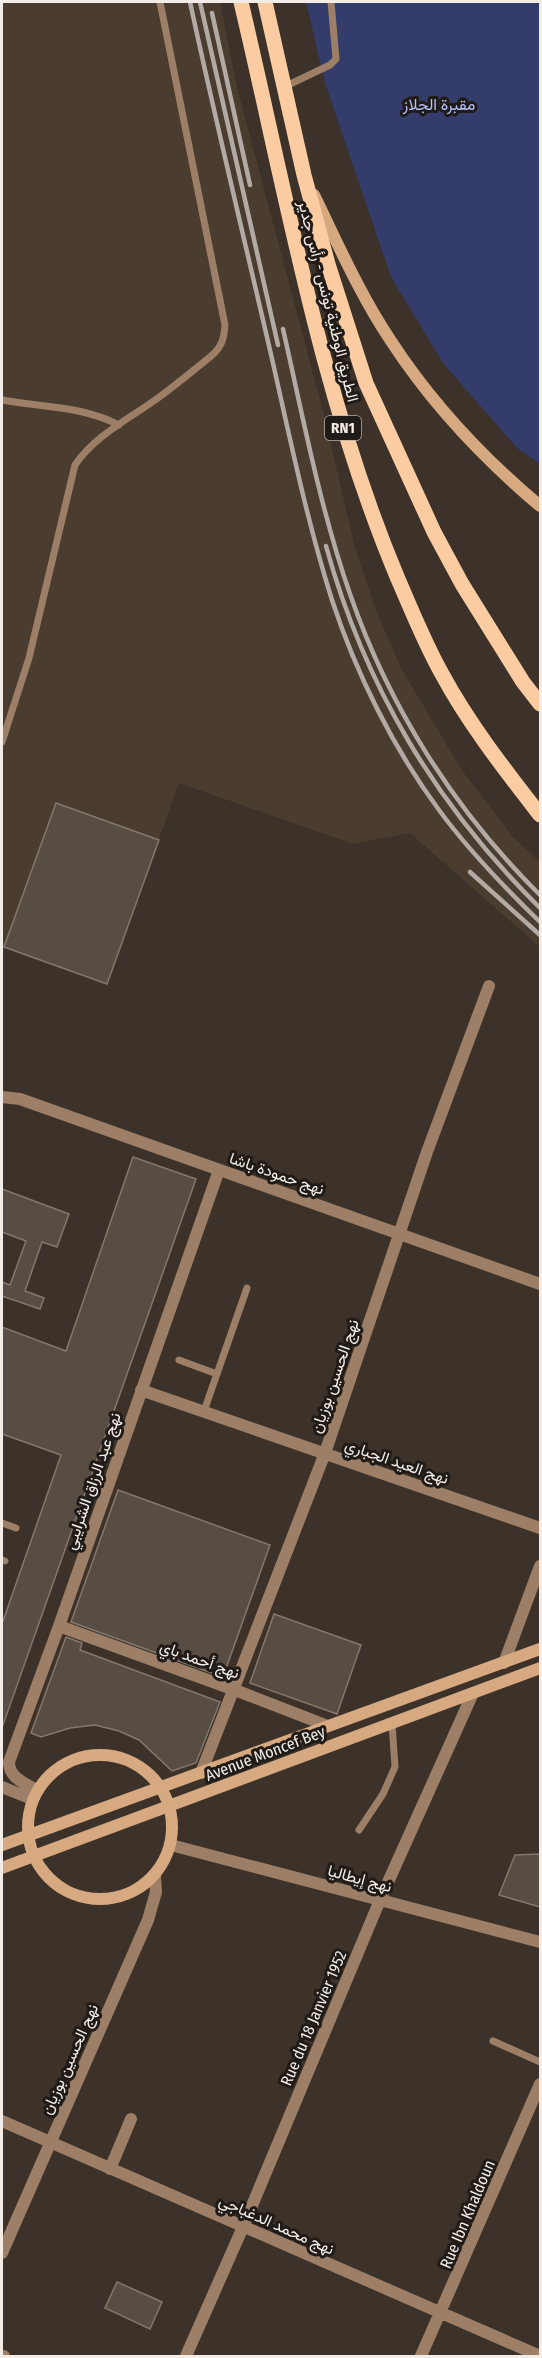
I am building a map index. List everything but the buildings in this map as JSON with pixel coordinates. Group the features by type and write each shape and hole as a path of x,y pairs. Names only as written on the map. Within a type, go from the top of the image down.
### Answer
{"main road":[{"name":"الطريق الوطنية تونس - رأس جدير","path":"241,2 320,350 375,524 442,674 490,750 540,815"},
{"name":"الطريق الوطنية تونس - رأس جدير","path":"265,2 286,86 304,175 349,335 375,403 434,532 462,584 517,673 540,704"},
{"path":"304,175 364,297 390,340 461,433 540,506"},
{"name":"Avenue Moncef Bey","path":"2,1845 540,1649"},
{"name":"Avenue Moncef Bey","path":"2,1868 540,1668"},
{"path":"98,1754 122,1758 144,1769 161,1787 170,1807 173,1826 171,1845 165,1861 155,1876 132,1893 104,1900 75,1896 50,1881 33,1857 27,1836 27,1817 34,1795 52,1772 73,1759 98,1754"}],"street":[{"name":"نهج الحسين بوزيان","path":"201,1773 325,1453 427,1152 489,986"},
{"name":"نهج حمودة باشا","path":"2,1097 20,1099 540,1284"},
{"name":"نهج عبد الرزاق الشرايبي","path":"34,1795 14,1777 8,1766 219,1170"},
{"name":"نهج العيد الجباري","path":"141,1390 540,1528"},
{"path":"504,1663 540,1566"},
{"name":"نهج أحمد باي","path":"59,1626 328,1726"},
{"name":"Rue du 18 Janvier 1952","path":"186,2356 243,2227 380,1900 472,1693"},
{"path":"2,1786 34,1795"},
{"name":"نهج إيطاليا","path":"171,1845 540,1942"},
{"name":"نهج الحسين بوزيان","path":"2,2253 148,1920 156,1892 155,1876"},
{"name":"Rue Ibn Khaldoun","path":"422,2356 540,2084"},
{"path":"110,2169 131,2119"},
{"name":"نهج محمد الدغباجي","path":"2,2121 540,2356"}],"lane":[{"path":"2,742 29,658 75,465 83,453 217,351 224,339 225,325 160,2"},
{"path":"286,86 336,59 331,2"},
{"path":"2,400 79,410 119,425"},
{"path":"204,1411 247,1288"},
{"path":"179,1360 217,1374"},
{"path":"2,1523 16,1528"},
{"path":"358,1830 383,1794 393,1774 395,1767 392,1723"},
{"path":"493,2041 540,2062"}],"shaded area":[{"path":"2,2 220,2 237,87 324,415 355,548 376,610 401,668 461,769 513,837 540,862 540,947 410,833 353,844 179,783 107,984 5,947 2,955"}],"green space":[{"name":"مقبرة الجلاز","path":"306,2 540,2 540,464 517,448 443,363 391,277 325,83"}],"railway":[{"path":"190,2 306,507 332,600 352,655 391,736 422,786 450,825 475,854 540,922"},
{"path":"200,2 278,345"},
{"path":"212,13 250,185"},
{"path":"283,329 313,462 339,562 366,636 384,677 405,717 453,793 509,863 540,895"},
{"path":"326,546 361,648 383,695 409,741 468,828 540,908"},
{"path":"470,872 540,935"}]}
